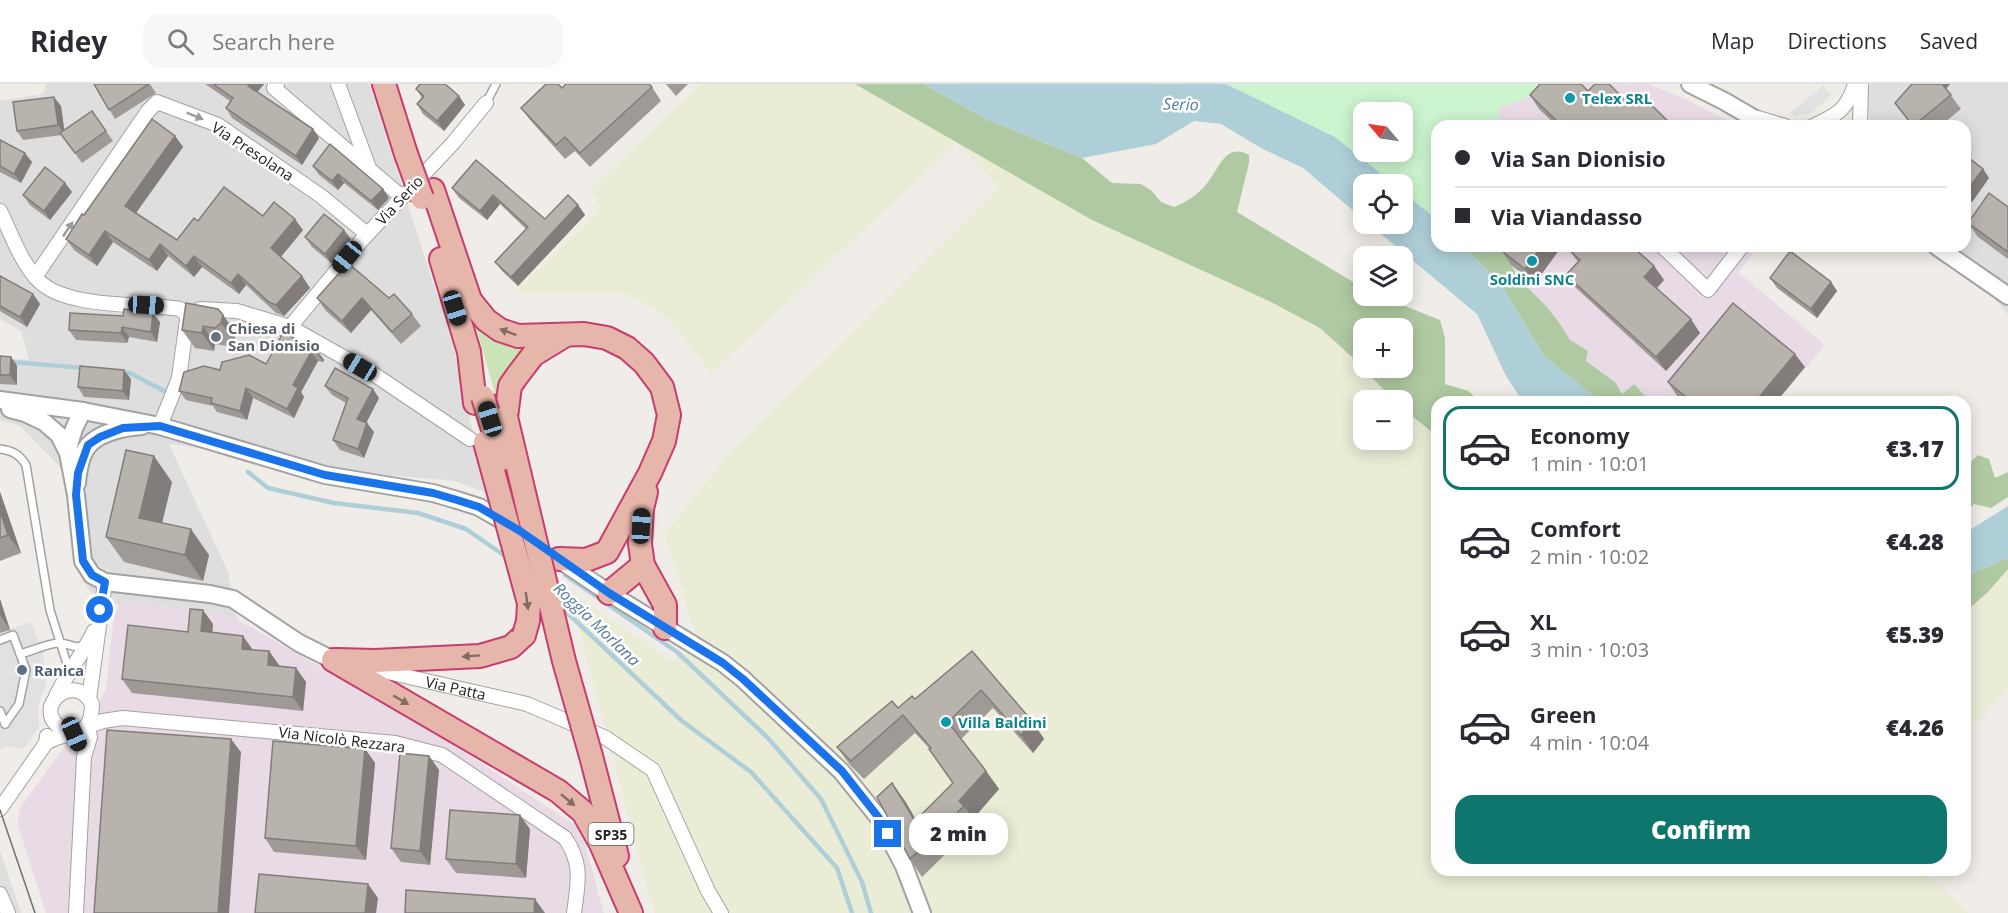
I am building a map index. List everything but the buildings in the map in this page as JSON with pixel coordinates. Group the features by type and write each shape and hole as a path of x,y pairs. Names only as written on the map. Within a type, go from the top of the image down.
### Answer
{"highway":[{"name":"SP35","path":"384,84 412,150 419,195 469,352 479,400 564,661 632,913"},
{"path":"393,84 400,90 412,150"},
{"path":"419,195 470,300 486,320 500,330 518,336 584,334 607,338 627,348 644,363 662,387 669,415 664,441 650,473 607,552 606,574 609,593"},
{"path":"564,661 506,417 510,386 533,355 566,335"},
{"path":"333,660 375,661 480,656 511,647 524,635 529,603 479,400"},
{"path":"650,473 642,508 640,544 643,565 665,605 665,627"},
{"path":"559,559 586,560 607,552"},
{"path":"609,593 643,565"},
{"path":"333,660 558,791 583,812 601,844 632,913"}],"street":[{"path":"277,84 274,88 370,170 419,195"},
{"path":"339,84 370,170"},
{"path":"1839,120 1856,84"},
{"path":"1860,120 1861,84"},
{"path":"1695,85 1757,120"},
{"name":"Via Presolana","path":"35,277 148,111 157,102 218,125 321,196 367,234"},
{"name":"Via Serio","path":"290,327 367,234 419,195 453,143 486,103"},
{"path":"1826,120 1845,108"},
{"path":"1751,116 1765,120"},
{"path":"0,211 30,270 35,277 54,290 73,298 180,309 187,315 187,334 179,378 160,426"},
{"path":"1668,252 1708,290 1737,252"},
{"path":"1945,252 2008,296"},
{"path":"187,315 202,308 237,311 290,327 375,375 470,439"},
{"path":"0,400 83,411 160,426 325,475 433,493 479,507 520,531 609,593 723,663 743,679 842,771 879,818 904,866 922,913"},
{"path":"0,407 25,413 44,422 59,435 68,453"},
{"path":"76,495 78,473 88,445 83,411"},
{"path":"0,809 46,743 56,736 81,732 88,726 92,715 90,702 105,582 92,575 83,561 76,495 68,453 69,439 83,411"},
{"path":"88,445 100,437 123,428 160,426"},
{"name":"Via Patta","path":"105,582 210,594 233,599 298,643 333,660 527,704 606,738 653,771 708,891 721,913"},
{"path":"46,743 51,704 98,624"},
{"path":"56,696 71,690 82,692 90,702"},
{"name":"Via Nicolò Rezzara","path":"90,702 105,713 123,718 395,743 442,754 565,838 574,852 579,874 574,913"},
{"path":"50,717 55,726 72,733 84,757"},
{"name":"Via Nicolò Rezzara","path":"88,726 123,718"},
{"path":"76,913 84,757 90,737 88,726"},
{"path":"0,894 8,913"}],"lane":[{"path":"486,103 496,84"},
{"path":"0,449 13,450 26,465 50,610 63,644 68,667 66,675"},
{"path":"0,640 13,635 26,670 19,704 5,724 0,711"},
{"path":"20,654 63,644 81,647 89,642"},
{"path":"63,644 92,663 94,668"}],"shaded area":[{"path":"46,84 369,84 452,342 487,493 455,481 388,475 169,444 228,572 237,619 219,613 134,603 119,605 91,593 82,580 63,470 20,426 0,420 0,357 29,360 21,331 0,319 0,101 43,94"},
{"path":"1554,84 1648,84 1681,97 1726,120 1499,120 1497,108 1545,91"},
{"path":"1864,84 2008,84 2008,315 1956,252 1971,252 1971,120 1870,120"},
{"path":"1823,86 1831,95 1811,113 1797,116 1790,113"},
{"path":"1505,252 1754,252 1738,272 1825,345 1782,396 1645,396 1634,384 1623,394 1616,383 1586,361 1588,351 1570,341 1545,305 1517,277"},
{"path":"134,603 219,613 237,619 443,738 581,829 604,913 46,913 17,823 20,808 74,733 92,715 106,689 114,615 119,605"},
{"name":"Ranica","path":"31,622 43,653 46,687 40,698 38,709 39,727 23,749 7,746 0,749 0,633"},
{"path":"0,851 21,913 0,913"}],"green space":[{"path":"701,84 855,84 1092,220 1269,301 1320,328 1353,358 1353,378 1373,378 1384,390 1353,390 1353,450 1413,450 1413,417 1431,431 1431,876 1929,876 1969,913 654,913 569,591 672,661 696,636 665,534 726,457 999,188 957,143 711,374 678,329 653,307 622,293 514,293 601,209 591,190"},
{"path":"855,84 923,84 987,119 1082,158 1112,183 1141,184 1152,191 1161,202 1174,207 1201,190 1229,154 1241,152 1249,155 1237,212 1353,282 1353,306 1405,306 1440,320 1445,338 1445,384 1468,391 1474,396 1431,396 1431,431 1413,417 1413,390 1384,390 1373,378 1413,378 1413,318 1353,318 1353,358 1320,328 1269,301 1092,220"},
{"path":"1226,84 1554,84 1545,91 1497,108 1499,120 1431,120 1431,215 1413,200 1413,174 1381,174 1366,162 1413,162 1413,102 1353,102 1353,151 1335,137"},
{"path":"1469,252 1506,252 1517,277 1545,305 1570,340 1588,351 1586,361 1616,383 1622,394 1634,384 1645,396 1594,396 1544,356 1500,283"},
{"path":"473,316 538,342 500,411"},
{"path":"1978,455 1989,459 1995,478 2008,472 2008,497 1991,508 1974,504 1971,507 1971,461"},
{"path":"2008,558 2008,569 1988,592 1971,607 1971,573"},
{"path":"2008,569 2008,689 1971,727 1971,607 1988,592"}],"water":[{"name":"Serio","path":"923,84 1226,84 1335,137 1353,151 1353,162 1366,162 1381,174 1353,174 1353,210 1303,168 1261,148 1221,124 1194,121 1156,144 1082,158 987,119"},
{"path":"1413,200 1431,215 1431,252 1469,252 1500,283 1544,356 1594,396 1519,396 1506,376 1477,314 1413,261 1413,246 1395,246 1381,234 1413,234"},
{"path":"2008,506 2008,558 1971,573 1971,529"}],"waterway":[{"name":"Roggia Morlana","path":"0,361 84,368"},
{"name":"Roggia Morlana","path":"122,372 130,373 164,391"},
{"name":"Roggia Morlana","path":"248,472 268,488 334,503 418,513 466,529 508,558"},
{"path":"565,575 677,652 767,737 821,799 862,882 871,913"},
{"name":"Roggia Morlana","path":"560,606 682,721 751,772 837,868 852,913"}],"tram line":[{"path":"0,810 35,913"}],"place":[{"name":"Telex SRL","path":"1570,98"},
{"name":"Soldini SNC","path":"1532,261"},
{"name":"Chiesa di San Dionisio","path":"216,337"},
{"name":"Ranica","path":"22,670"},
{"name":"Villa Baldini","path":"946,722"}],"route":[{"path":"100,610 105,582 92,575 83,561 76,495 78,473 88,445 100,437 123,428 160,426 325,475 433,493 479,507 520,531 609,593 723,663 842,771 879,818 888,834"}]}
